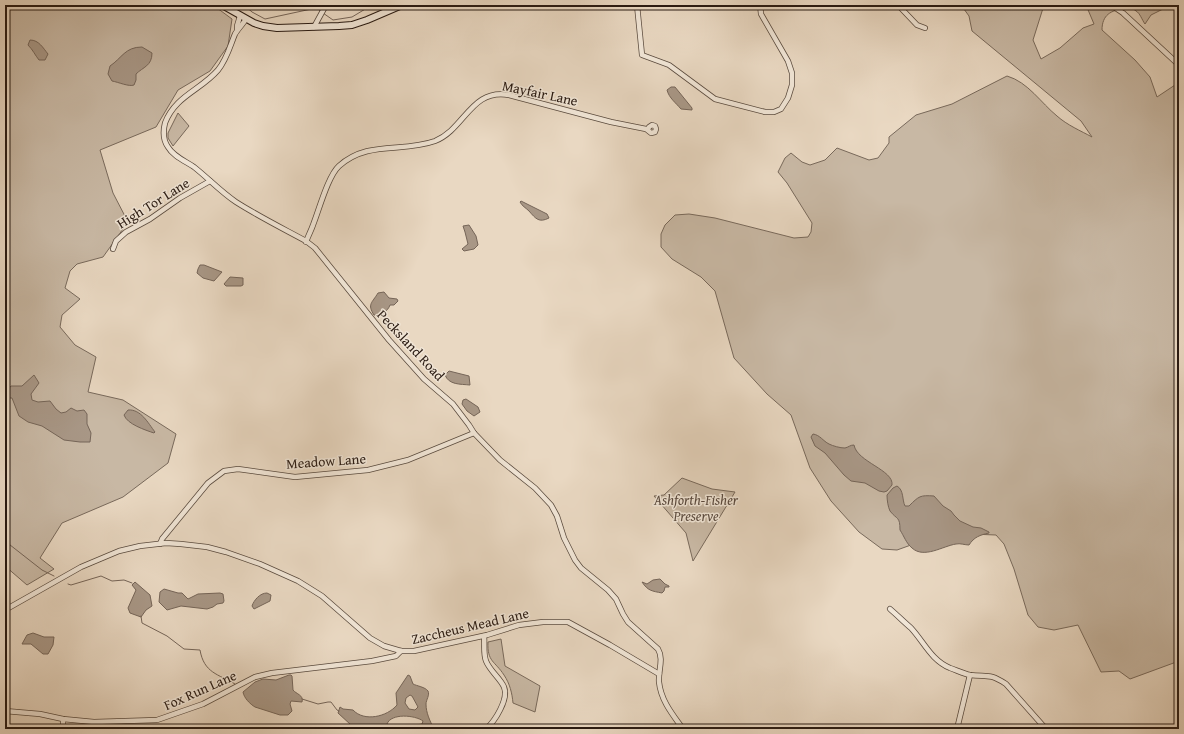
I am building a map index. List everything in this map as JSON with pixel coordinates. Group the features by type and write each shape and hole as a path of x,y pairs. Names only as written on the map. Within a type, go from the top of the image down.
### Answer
{"street":[{"path":"222,5 246,19 263,26 277,28 352,25 402,5"},
{"path":"314,27 326,5"},
{"path":"636,5 642,55 669,65 715,99 765,112 774,112 781,109 788,98 792,85 792,73 788,61 761,14 760,5"},
{"path":"898,5 917,24 925,28"},
{"path":"1111,5 1123,12 1179,65"},
{"name":"Pecksland Road","path":"240,16 237,30 221,66 212,76 181,99 167,119 164,130 166,145 172,152 195,168 236,202 306,242 320,254 400,353 424,379 453,404 474,433 500,460 536,488 551,505 557,516 564,538 580,568 608,590 616,599 628,622 658,649 661,654 659,674 661,694 668,708 683,729"},
{"name":"Pecksland Road","path":"237,30 246,19"},
{"name":"Mayfair Lane","path":"306,242 332,176 339,166 356,154 362,152 435,141 456,127 472,107 490,95 509,95 611,122 648,130"},
{"name":"High Tor Lane","path":"113,249 116,241 126,232 150,219 180,198 210,181"},
{"name":"Meadow Lane","path":"160,544 162,539 208,484 224,471 238,470 296,477 368,470 408,460 474,433"},
{"name":"Zaccheus Mead Lane","path":"5,610 99,559 119,551 140,546 188,544 215,549 282,573 322,596 370,638 384,646 401,651 414,651 484,636 519,625 543,622 568,622 659,674"},
{"path":"890,609 911,629 927,650 937,660 949,667 970,675 988,675 1006,684 1046,729"},
{"path":"484,636 485,660 504,687 505,696 498,714 486,729"},
{"name":"Fox Run Lane","path":"5,711 40,714 63,719 112,722 157,720 203,704 255,677 272,673 372,661 396,656 401,651"},
{"path":"957,729 970,675"},
{"path":"63,719 63,729"}],"green space":[{"path":"5,5 213,5 232,19 228,46 210,71 178,90 156,127 100,150 113,193 128,222 103,257 77,264 70,271 65,288 80,299 62,315 60,327 75,345 96,357 88,392 123,400 176,434 168,463 123,497 62,523 40,558 54,569 27,585 5,566"},
{"path":"961,5 1044,5 1033,40 1041,59 1060,48 1083,28 1094,24 1086,5 1168,5 1167,7 1151,15 1145,24 1139,13 1133,9 1127,8 1108,14 1102,25 1102,30 1135,60 1150,77 1157,97 1175,85 1179,80 1179,661 1130,679 1119,671 1101,672 1078,625 1054,630 1038,627 1028,615 1014,569 1004,544 996,535 971,534 911,545 897,550 882,549 859,532 831,501 810,468 791,415 767,394 734,358 715,291 701,277 672,259 661,247 661,234 665,225 675,215 689,214 715,218 794,238 808,237 811,232 812,223 787,183 778,172 785,158 791,153 802,162 810,165 825,160 837,148 869,160 878,158 889,143 889,137 916,115 952,104 1007,76 1015,79 1028,88 1061,119 1074,128 1092,137 1081,121 972,31 969,16"},
{"path":"178,113 189,126 173,146 168,138 168,133"},
{"name":"Ashforth-Fisher Preserve","path":"682,478 712,489 735,492 693,561 686,533 654,496 664,495"},
{"path":"501,639 505,666 540,686 535,712 513,703 508,682 501,670 490,658 488,642"}],"shaded area":[{"path":"30,40 36,41 48,54 45,60 39,60 28,45"},
{"path":"136,47 142,47 152,53 152,57 149,64 136,74 134,85 126,85 112,81 108,74 110,66 128,51"},
{"path":"671,87 675,87 692,110 681,109 669,96 667,90"},
{"path":"521,201 547,214 549,218 543,220 538,219 522,205 520,202"},
{"path":"469,225 476,236 478,245 474,249 464,251 462,249 468,244 463,226"},
{"path":"200,265 204,265 222,272 214,281 203,278 197,273"},
{"path":"230,277 243,278 243,285 226,286 224,284"},
{"path":"384,292 389,298 397,299 398,301 394,305 390,305 384,313 374,315 371,304 378,293"},
{"path":"449,371 469,376 470,385 449,381 445,375"},
{"path":"34,375 39,383 31,394 32,400 38,402 50,401 61,413 66,412 71,408 77,411 84,410 87,414 87,424 91,433 90,442 64,440 42,426 28,422 19,416 12,398 5,398 5,393 11,386 22,386"},
{"path":"466,399 478,407 480,412 474,416 467,411 462,404 463,400"},
{"path":"128,410 133,410 140,414 155,432 154,433 132,424 124,415"},
{"path":"813,434 837,447 845,448 854,445 861,456 887,475 891,480 892,485 887,491 884,492 879,491 865,483 851,481 825,453 815,446 811,437"},
{"path":"897,486 901,490 905,506 909,506 920,497 934,496 960,521 973,527 981,528 989,533 973,540 969,545 951,545 928,552 917,551 907,542 900,530 899,520 889,508 887,495"},
{"path":"660,579 669,586 665,587 662,593 650,590 642,582 647,584 653,580"},
{"path":"135,582 150,595 152,606 146,610 141,617 130,613 128,608 136,590 132,585"},
{"path":"164,589 182,593 188,599 198,594 220,593 223,594 224,601 223,603 207,609 181,606 167,610 159,602 160,592"},
{"path":"267,593 271,595 270,601 254,609 252,606 254,601 262,594"},
{"path":"33,633 44,637 54,637 53,645 48,654 43,654 31,644 22,644 27,635"},
{"path":"289,675 292,676 293,690 301,696 302,702 291,701 290,704 292,711 288,715 280,715 255,707 249,703 243,692 255,682 263,679 276,680"},
{"path":"408,675 410,676 413,684 427,690 429,694 426,702 427,711 434,729 409,729 416,725 422,724 423,721 415,717 404,716 393,718 389,720 387,724 395,725 401,729 381,729 374,727 372,729 353,729 351,725 338,713 340,707 343,709 353,710 363,716 369,717 382,715 397,705 396,693","holes":["410,695 418,707 415,710 409,709 405,703 406,698"]}],"waterway":[{"path":"244,5 252,12 265,19 316,8 321,11"},
{"path":"323,13 333,20 352,17 372,5"},
{"path":"5,541 42,570 54,576"},
{"path":"68,584 71,585 101,576 112,581 124,580 132,583"},
{"path":"141,616 142,623 167,636 184,649 200,650 202,658 208,668 235,684"},
{"path":"302,699 318,704 331,702 339,711"}]}
